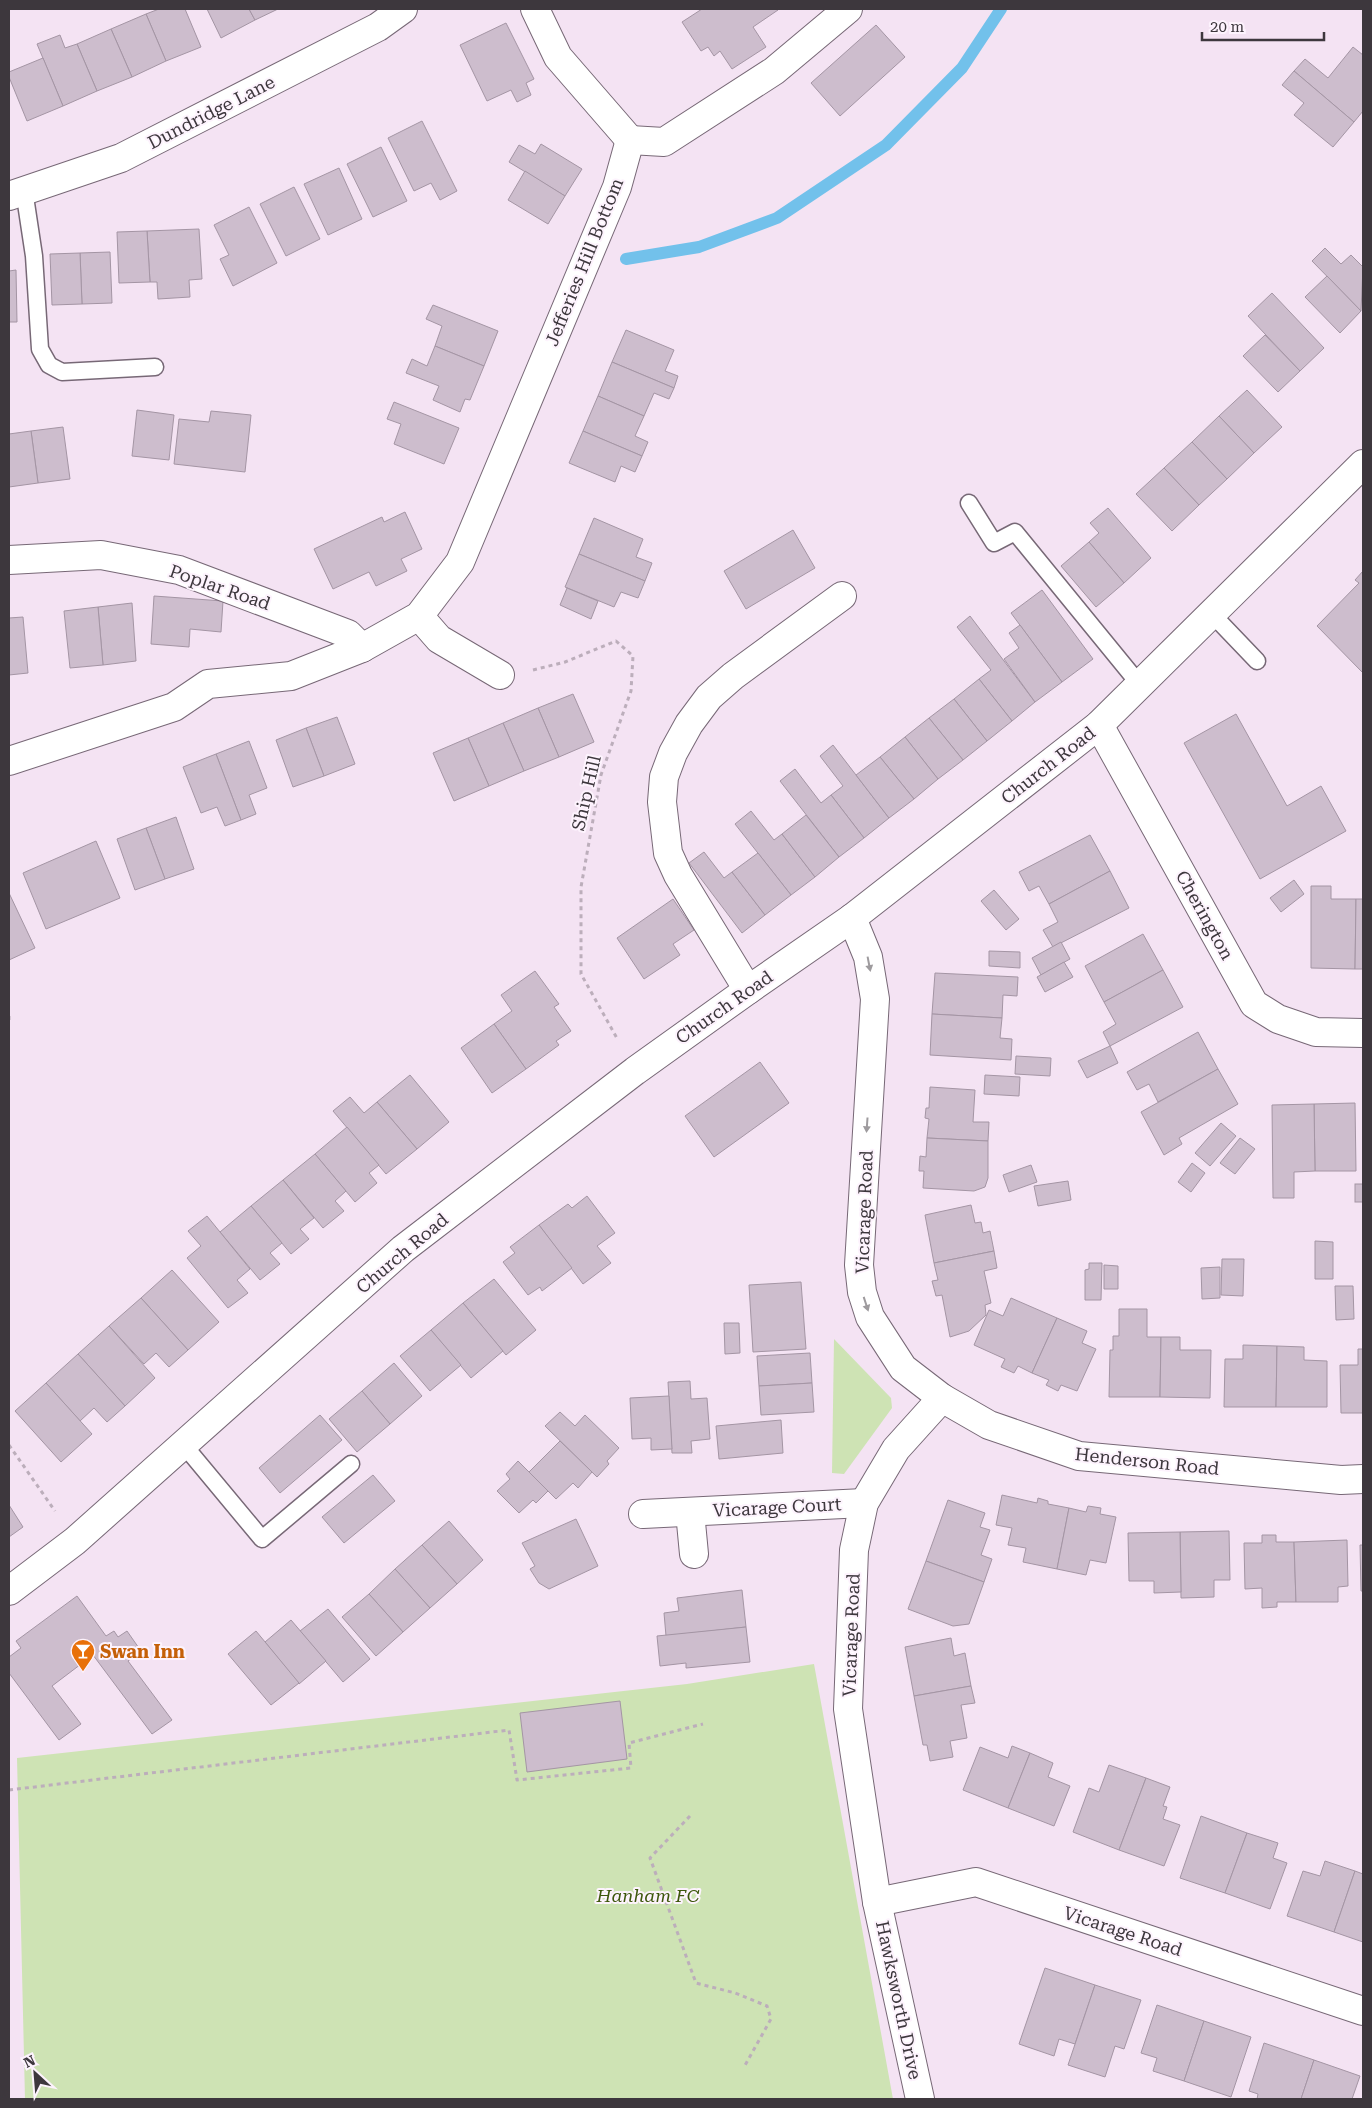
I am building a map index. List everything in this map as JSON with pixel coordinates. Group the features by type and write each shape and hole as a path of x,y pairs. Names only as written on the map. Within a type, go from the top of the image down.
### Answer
{"street":[{"name":"Dundridge Lane","path":"17,193 121,158 378,27 403,9"},
{"path":"535,9 558,57 630,140 664,142 774,71 848,9"},
{"name":"Jefferies Hill Bottom","path":"9,761 174,707 208,684 291,676 362,648 419,616 460,562 617,187 630,140"},
{"name":"Church Road","path":"9,1591 75,1541 403,1249 635,1071 852,918 1099,725 1363,464"},
{"name":"Poplar Road","path":"9,560 102,555 179,570 348,634 362,648"},
{"path":"748,990 678,875 668,853 662,802 664,777 673,753 689,724 709,697 733,676 842,596"},
{"path":"419,616 439,639 500,675"},
{"name":"Cherington","path":"1099,725 1254,1004 1278,1019 1316,1032 1363,1033"},
{"name":"Vicarage Road","path":"852,918 868,957 875,999 859,1265 862,1292 870,1317 904,1368 942,1398 896,1448 864,1503 854,1550 848,1709 878,1902 976,1882 1363,2011"},
{"name":"Henderson Road","path":"942,1398 989,1425 1079,1456 1341,1480 1363,1479"},
{"name":"Vicarage Court","path":"643,1514 864,1503"},
{"name":"Vicarage Court","path":"690,1512 694,1554"},
{"name":"Hawksworth Drive","path":"878,1902 920,2099"}],"lane":[{"path":"17,193 34,256 40,349 49,365 62,372 155,367"},
{"path":"969,503 994,543 1015,532 1140,684"},
{"path":"1212,614 1257,661"},
{"path":"183,1444 262,1539 351,1464"}],"path":[{"name":"Ship Hill","path":"500,675 510,676 565,662 616,641 633,656 631,691 601,775 581,887 581,974 635,1071"},
{"path":"9,1016 9,1022"},
{"path":"9,1445 75,1541"},
{"path":"9,1790 509,1730 517,1780 630,1768 628,1743 703,1724"},
{"path":"690,1816 650,1858 696,1983 735,1992 767,2006 771,2019 744,2067"}],"green space":[{"path":"834,1339 891,1398 892,1408 844,1474 832,1473"},
{"name":"Hanham FC","path":"814,1664 893,2099 25,2099 17,1758 687,1684"}],"building":[{"path":"159,9 185,9 201,47 166,61 146,14"},
{"path":"207,9 249,9 255,20 221,38"},
{"path":"249,9 278,9 255,20"},
{"path":"702,9 778,10 753,27 766,47 732,69 720,51 714,56 708,47 701,51 682,22"},
{"path":"146,14 166,61 132,77 111,29"},
{"path":"506,23 534,79 526,83 531,95 517,102 511,90 487,101 460,45"},
{"path":"876,25 905,57 840,116 811,83"},
{"path":"111,29 132,77 97,91 77,44"},
{"path":"60,35 65,48 77,44 97,91 63,106 37,44"},
{"path":"1353,47 1363,55 1363,111 1354,122 1294,71 1305,59 1328,78"},
{"path":"43,58 63,106 27,121 9,77 9,72"},
{"path":"1294,71 1354,122 1333,147 1294,115 1304,103 1282,85"},
{"path":"422,121 457,191 440,200 431,183 414,191 388,138"},
{"path":"541,144 582,169 565,196 509,162 519,145 535,154"},
{"path":"381,147 407,201 373,217 347,164"},
{"path":"339,168 362,219 328,235 304,184"},
{"path":"525,171 565,196 548,224 508,200"},
{"path":"294,187 320,239 286,256 260,204"},
{"path":"249,207 277,263 233,286 220,259 229,255 214,225"},
{"path":"199,229 202,279 189,280 190,297 158,299 157,282 150,282 147,231"},
{"path":"147,231 150,282 119,283 117,232"},
{"path":"1325,248 1341,264 1351,255 1363,267 1361,311 1312,261"},
{"path":"110,252 112,303 82,304 80,253"},
{"path":"80,253 82,304 52,305 50,254"},
{"path":"16,270 17,322 9,322 9,271"},
{"path":"1327,276 1361,311 1340,333 1305,297"},
{"path":"1272,293 1324,348 1300,371 1248,316"},
{"path":"433,305 498,331 484,366 435,346 442,326 426,319"},
{"path":"626,330 674,350 665,371 678,376 674,388 612,362"},
{"path":"1265,335 1300,371 1278,392 1243,356"},
{"path":"435,346 484,366 470,400 465,399 460,412 433,400 439,386 406,373 412,359 427,366"},
{"path":"612,362 674,388 669,399 654,393 644,416 598,396"},
{"path":"1247,390 1282,427 1254,453 1219,416"},
{"path":"598,396 644,416 635,436 648,442 642,456 583,431"},
{"path":"394,402 459,428 444,464 394,444 401,424 387,419"},
{"path":"137,410 174,415 169,460 132,456"},
{"path":"211,411 251,415 245,472 174,464 179,419 209,422"},
{"path":"1219,416 1254,453 1227,479 1192,442"},
{"path":"63,427 70,479 38,483 31,431"},
{"path":"31,431 38,483 9,487 9,434"},
{"path":"583,431 642,456 635,472 621,466 615,482 569,463"},
{"path":"1192,442 1227,479 1199,505 1164,468"},
{"path":"1164,468 1199,505 1172,531 1136,494"},
{"path":"1108,508 1151,558 1124,583 1089,542 1099,533 1090,523"},
{"path":"405,512 422,549 401,559 407,571 376,586 369,572 333,589 314,549 382,517 384,522"},
{"path":"594,518 643,539 636,557 652,563 645,581 579,554"},
{"path":"793,530 815,568 746,609 724,571"},
{"path":"1089,542 1124,583 1096,607 1061,566"},
{"path":"579,554 645,581 638,598 621,592 614,607 565,587"},
{"path":"1363,571 1362,672 1317,626 1359,583 1355,580"},
{"path":"567,588 598,601 591,619 560,605"},
{"path":"1042,590 1093,659 1062,682 1011,613"},
{"path":"154,596 223,601 221,632 190,629 189,647 151,644"},
{"path":"132,603 136,661 103,665 98,607"},
{"path":"98,607 103,665 70,668 64,611"},
{"path":"970,616 1035,702 1012,721 979,679 991,670 957,627"},
{"path":"23,617 28,673 9,675 9,618"},
{"path":"1020,625 1062,682 1035,702 1004,659 1019,648 1009,633"},
{"path":"979,679 1012,721 987,741 954,699"},
{"path":"573,694 594,742 559,757 538,708"},
{"path":"954,699 987,741 963,760 929,718"},
{"path":"538,708 559,757 524,771 503,723"},
{"path":"1236,714 1287,806 1321,786 1346,831 1260,879 1184,743"},
{"path":"337,717 355,764 324,776 306,728"},
{"path":"929,718 963,760 938,779 905,737"},
{"path":"503,723 524,771 489,786 468,738"},
{"path":"306,728 324,776 293,787 276,740"},
{"path":"905,737 938,779 914,799 880,757"},
{"path":"468,738 489,786 454,801 433,753"},
{"path":"249,741 267,788 249,795 256,814 241,820 216,754"},
{"path":"833,745 889,818 864,838 831,795 843,786 820,756"},
{"path":"216,754 241,820 225,826 217,807 201,813 183,767"},
{"path":"880,757 914,799 889,818 856,775"},
{"path":"795,769 821,803 831,795 864,838 839,857 780,781"},
{"path":"751,811 774,840 782,834 815,877 791,895 735,824"},
{"path":"806,815 839,857 815,877 782,834"},
{"path":"176,817 194,869 165,879 146,828"},
{"path":"146,828 165,879 135,890 117,839"},
{"path":"1090,835 1110,871 1049,904 1039,886 1029,891 1019,872"},
{"path":"96,841 120,898 46,929 23,873"},
{"path":"704,852 724,878 732,872 765,915 742,933 689,863"},
{"path":"758,853 791,895 765,915 732,872"},
{"path":"1110,871 1129,908 1053,947 1043,930 1058,922 1049,904"},
{"path":"1294,880 1304,894 1281,912 1270,898"},
{"path":"1311,886 1331,886 1331,899 1356,899 1355,969 1311,968"},
{"path":"994,890 1019,919 1006,930 981,901"},
{"path":"9,893 35,948 9,960"},
{"path":"673,899 694,930 673,944 680,955 644,979 617,938"},
{"path":"1356,899 1363,899 1363,969 1355,969"},
{"path":"1143,934 1163,970 1104,1002 1085,966"},
{"path":"1061,942 1070,959 1041,975 1032,958"},
{"path":"989,951 1020,952 1020,968 989,966"},
{"path":"1064,962 1073,977 1045,992 1037,977"},
{"path":"1163,970 1183,1007 1110,1046 1103,1032 1116,1024 1104,1002"},
{"path":"535,971 559,1004 554,1007 571,1031 556,1041 559,1045 526,1069 494,1024 512,1011 501,995"},
{"path":"935,973 1018,977 1017,996 1003,995 1002,1018 932,1014"},
{"path":"932,1014 1002,1018 1000,1038 1012,1039 1011,1060 930,1055"},
{"path":"494,1024 526,1069 492,1093 461,1048"},
{"path":"1198,1032 1218,1069 1158,1102 1149,1084 1137,1090 1127,1072"},
{"path":"1110,1046 1118,1063 1087,1078 1078,1061"},
{"path":"1016,1056 1051,1058 1050,1076 1015,1074"},
{"path":"760,1062 789,1103 714,1157 685,1116"},
{"path":"1218,1069 1238,1104 1179,1138 1182,1144 1164,1155 1141,1112"},
{"path":"410,1075 449,1122 417,1149 377,1102"},
{"path":"985,1075 1020,1077 1019,1096 984,1094"},
{"path":"930,1087 975,1090 973,1122 989,1122 988,1141 927,1138 929,1119 925,1118 926,1108 929,1108"},
{"path":"350,1097 364,1113 377,1102 417,1149 386,1174 333,1111"},
{"path":"1355,1103 1356,1171 1315,1171 1314,1104"},
{"path":"1314,1104 1315,1171 1294,1172 1294,1198 1273,1198 1272,1105"},
{"path":"1221,1123 1236,1136 1210,1166 1195,1153"},
{"path":"347,1127 379,1165 369,1173 377,1183 355,1202 315,1154"},
{"path":"927,1138 988,1141 988,1178 985,1187 974,1191 923,1188 924,1171 919,1171 920,1156 926,1157"},
{"path":"1240,1138 1255,1149 1235,1174 1220,1163"},
{"path":"315,1154 346,1191 335,1201 344,1211 323,1228 283,1180"},
{"path":"1192,1163 1205,1173 1191,1192 1178,1182"},
{"path":"1031,1165 1037,1182 1009,1192 1003,1175"},
{"path":"283,1180 314,1218 300,1229 309,1239 291,1254 251,1206"},
{"path":"1068,1181 1071,1200 1038,1206 1034,1186"},
{"path":"1355,1184 1363,1184 1363,1202 1355,1202"},
{"path":"587,1196 615,1233 597,1246 611,1263 583,1284 539,1225 568,1204 572,1208"},
{"path":"971,1205 975,1223 981,1222 983,1233 990,1231 994,1251 934,1263 925,1215"},
{"path":"251,1206 282,1243 270,1253 280,1264 260,1280 220,1232"},
{"path":"207,1216 250,1269 237,1280 248,1293 228,1308 187,1258 201,1246 188,1231"},
{"path":"539,1225 572,1268 542,1291 540,1287 528,1295 503,1262 515,1253 510,1247"},
{"path":"1315,1241 1333,1242 1333,1279 1315,1279"},
{"path":"994,1251 997,1268 984,1271 991,1303 985,1305 986,1315 969,1331 950,1337 942,1295 936,1296 932,1281 938,1280 934,1263"},
{"path":"1222,1259 1244,1259 1243,1296 1221,1295"},
{"path":"1089,1263 1102,1263 1101,1300 1085,1300 1085,1270 1089,1269"},
{"path":"1104,1265 1118,1266 1118,1289 1104,1289"},
{"path":"1220,1267 1220,1298 1202,1299 1201,1268"},
{"path":"172,1270 219,1322 188,1350 141,1298"},
{"path":"494,1279 536,1330 506,1355 463,1303"},
{"path":"801,1282 806,1349 753,1352 749,1285"},
{"path":"1335,1286 1353,1286 1354,1319 1336,1320"},
{"path":"141,1298 188,1350 169,1367 156,1353 144,1364 109,1326"},
{"path":"1011,1298 1057,1318 1032,1373 1018,1366 1014,1373 1001,1367 1005,1359 974,1345 989,1310 1003,1316"},
{"path":"463,1303 503,1351 471,1378 431,1330"},
{"path":"1119,1309 1147,1309 1147,1337 1161,1337 1160,1397 1109,1397 1110,1350 1113,1350 1113,1336 1119,1336"},
{"path":"1057,1318 1087,1331 1082,1343 1096,1349 1077,1391 1061,1385 1058,1391 1046,1385 1049,1380 1032,1373"},
{"path":"724,1323 739,1323 740,1353 725,1354"},
{"path":"109,1326 155,1378 125,1406 78,1354"},
{"path":"431,1330 461,1365 430,1391 400,1356"},
{"path":"1161,1337 1180,1337 1180,1350 1211,1350 1210,1398 1160,1397"},
{"path":"1243,1345 1277,1346 1276,1407 1224,1407 1225,1359 1243,1359"},
{"path":"1277,1346 1304,1347 1304,1360 1327,1361 1327,1407 1276,1407"},
{"path":"1358,1349 1363,1349 1363,1413 1341,1413 1340,1365 1358,1365"},
{"path":"810,1353 812,1383 759,1386 757,1356"},
{"path":"78,1354 125,1406 107,1422 94,1408 80,1421 46,1383"},
{"path":"394,1363 422,1396 390,1424 362,1391"},
{"path":"690,1381 691,1399 707,1398 710,1439 691,1441 692,1453 672,1453 668,1382"},
{"path":"46,1383 92,1434 61,1462 15,1411"},
{"path":"812,1383 814,1412 761,1415 759,1386"},
{"path":"362,1391 390,1424 357,1452 329,1419"},
{"path":"669,1396 672,1449 651,1450 651,1438 632,1439 630,1398"},
{"path":"560,1412 575,1426 585,1415 619,1448 607,1461 609,1464 597,1477 545,1426"},
{"path":"320,1415 342,1440 280,1493 259,1468"},
{"path":"781,1420 783,1453 719,1459 716,1426"},
{"path":"560,1441 592,1472 578,1488 573,1483 556,1499 529,1472"},
{"path":"518,1461 548,1491 536,1503 533,1500 519,1513 497,1491 510,1479 506,1474"},
{"path":"373,1475 395,1501 344,1543 322,1517"},
{"path":"1002,1495 1037,1503 1038,1498 1048,1501 1048,1504 1069,1508 1057,1569 1023,1562 1026,1548 1008,1545 1012,1528 996,1525"},
{"path":"948,1500 985,1513 980,1527 990,1530 981,1555 992,1559 984,1582 926,1561"},
{"path":"9,1505 23,1527 9,1537"},
{"path":"1088,1506 1101,1508 1100,1514 1116,1517 1106,1563 1090,1560 1086,1575 1057,1569 1069,1508 1086,1512"},
{"path":"576,1519 598,1566 549,1589 539,1583 530,1569 535,1566 522,1543"},
{"path":"449,1521 483,1560 457,1584 422,1545"},
{"path":"1229,1531 1230,1580 1214,1580 1214,1597 1181,1598 1180,1532"},
{"path":"1180,1532 1181,1592 1154,1593 1154,1581 1129,1581 1128,1533"},
{"path":"1262,1535 1276,1535 1276,1542 1294,1542 1296,1602 1277,1602 1277,1607 1262,1608 1262,1588 1245,1589 1244,1543 1262,1543"},
{"path":"1347,1540 1348,1586 1338,1587 1338,1602 1296,1602 1294,1542"},
{"path":"422,1545 457,1584 430,1608 395,1569"},
{"path":"1360,1545 1363,1545 1363,1591 1361,1591"},
{"path":"926,1561 984,1582 969,1624 953,1626 908,1609"},
{"path":"395,1569 430,1608 403,1632 369,1594"},
{"path":"742,1590 746,1627 666,1636 664,1613 679,1611 677,1598"},
{"path":"369,1594 403,1632 376,1656 342,1617"},
{"path":"77,1596 106,1636 114,1631 118,1637 127,1631 141,1651 128,1661 172,1720 152,1734 93,1655 52,1686 81,1724 59,1740 9,1673 9,1657 21,1648 16,1641"},
{"path":"328,1609 370,1659 343,1682 300,1631"},
{"path":"291,1620 326,1661 299,1684 265,1642"},
{"path":"746,1627 750,1662 686,1668 686,1663 660,1666 657,1636"},
{"path":"256,1631 299,1683 271,1705 228,1654"},
{"path":"951,1638 954,1656 965,1653 971,1686 914,1696 905,1647"},
{"path":"971,1686 975,1703 961,1705 967,1738 950,1741 953,1757 930,1761 927,1745 923,1745 914,1696"},
{"path":"620,1701 627,1759 527,1772 520,1713"},
{"path":"1012,1746 1030,1753 1008,1808 963,1790 980,1747 1008,1758"},
{"path":"1030,1753 1053,1763 1048,1777 1070,1786 1054,1826 1008,1808"},
{"path":"1109,1765 1146,1778 1119,1850 1073,1832 1089,1788 1099,1792"},
{"path":"1146,1778 1170,1787 1163,1806 1167,1807 1163,1819 1180,1825 1164,1866 1119,1850"},
{"path":"1201,1816 1247,1833 1225,1893 1180,1878"},
{"path":"1247,1833 1278,1843 1273,1858 1287,1863 1270,1909 1225,1893"},
{"path":"1325,1861 1355,1871 1334,1932 1287,1916 1303,1871 1320,1876"},
{"path":"1355,1871 1363,1874 1363,1942 1334,1932"},
{"path":"1045,1968 1095,1985 1075,2044 1059,2039 1054,2056 1019,2044"},
{"path":"1095,1985 1141,2000 1124,2049 1115,2046 1105,2077 1068,2065"},
{"path":"1157,2005 1204,2021 1184,2081 1153,2071 1157,2058 1141,2053"},
{"path":"1204,2021 1251,2037 1231,2097 1184,2081"},
{"path":"1264,2043 1314,2060 1301,2099 1257,2099 1258,2094 1249,2091"},
{"path":"1314,2060 1360,2076 1352,2099 1301,2099"}],"waterway":[{"path":"626,259 699,247 777,218 886,145 962,68 1001,9"}],"place":[{"name":"Swan Inn","path":"83,1672"}]}
